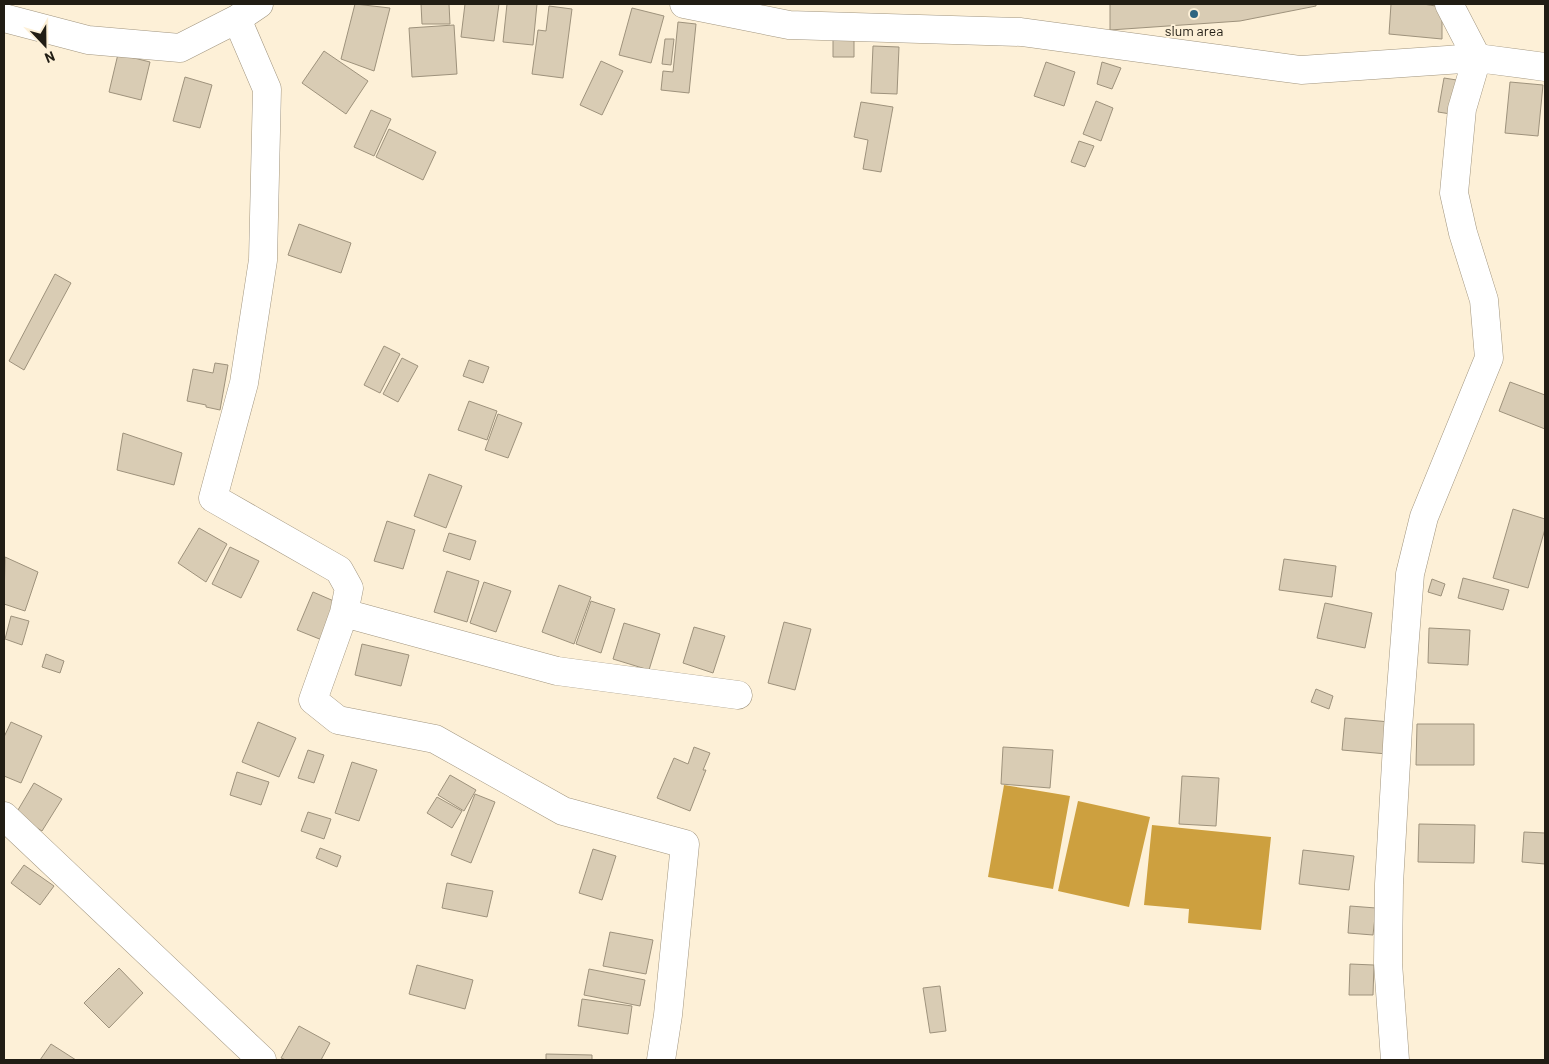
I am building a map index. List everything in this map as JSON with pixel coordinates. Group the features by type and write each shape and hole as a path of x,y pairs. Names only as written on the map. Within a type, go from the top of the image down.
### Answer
{"street":[{"path":"4,18 88,40 180,48 237,19 259,4"},
{"path":"684,4 790,25 1021,32 1301,70 1477,58 1545,68"},
{"path":"1395,1060 1388,963 1389,884 1398,728 1410,574 1424,517 1489,358 1484,300 1463,233 1454,193 1462,109 1477,58 1449,4"},
{"path":"237,19 267,89 263,260 244,383 213,498 339,570 348,588 344,614 313,700 338,720 435,739 563,811 685,844 668,1015 661,1060"},
{"path":"344,614 557,671 738,695"},
{"path":"4,816 262,1060"}],"shaded area":[{"path":"1004,785 1070,796 1053,889 988,877"},
{"path":"1078,801 1150,817 1129,907 1058,891"},
{"path":"1152,825 1271,837 1261,930 1188,923 1189,909 1144,905"}],"building":[{"path":"355,4 390,8 374,71 341,59"},
{"path":"421,4 449,4 450,24 422,24"},
{"path":"465,4 499,4 494,41 461,37"},
{"path":"507,4 537,4 533,45 503,42"},
{"name":"slum area","path":"1110,4 1316,4 1316,6 1240,21 1110,30"},
{"path":"1391,4 1423,4 1442,7 1442,39 1389,34"},
{"path":"549,6 572,9 563,78 532,74 538,30 546,31"},
{"path":"632,8 664,16 651,63 619,55"},
{"path":"678,22 696,24 689,93 661,90 663,71 673,72"},
{"path":"454,25 457,74 412,77 409,28"},
{"path":"665,39 674,39 671,65 662,64"},
{"path":"833,39 854,39 854,57 833,57"},
{"path":"873,46 899,47 897,94 871,93"},
{"path":"324,51 368,81 346,114 302,83"},
{"path":"118,54 150,62 141,100 109,92"},
{"path":"601,61 623,71 602,115 580,105"},
{"path":"1046,62 1075,72 1064,106 1034,96"},
{"path":"1102,62 1121,68 1112,89 1097,84"},
{"path":"185,77 212,85 200,128 173,121"},
{"path":"1444,78 1463,81 1457,115 1438,112"},
{"path":"1510,82 1543,85 1538,136 1505,133"},
{"path":"1096,101 1113,108 1101,141 1083,134"},
{"path":"861,102 893,107 881,172 863,169 868,140 854,137"},
{"path":"371,110 391,119 374,156 354,147"},
{"path":"389,129 436,152 423,180 376,157"},
{"path":"1079,141 1094,146 1085,167 1071,162"},
{"path":"299,224 351,243 341,273 288,255"},
{"path":"55,274 71,283 24,370 9,361"},
{"path":"384,346 400,354 380,393 364,385"},
{"path":"402,358 418,366 398,402 383,394"},
{"path":"469,360 489,367 483,383 463,376"},
{"path":"215,363 228,365 220,410 187,401 193,369 213,373"},
{"path":"1510,382 1545,395 1545,429 1499,411"},
{"path":"469,401 497,411 487,440 458,430"},
{"path":"498,414 522,423 508,458 485,450"},
{"path":"123,433 182,453 174,485 117,470"},
{"path":"429,474 462,486 446,528 414,516"},
{"path":"1513,509 1545,519 1545,529 1528,588 1493,578"},
{"path":"387,521 415,530 403,569 374,561"},
{"path":"199,528 227,544 206,582 178,563"},
{"path":"449,533 476,541 470,560 443,551"},
{"path":"230,547 259,561 241,598 212,584"},
{"path":"5,557 38,572 25,611 4,604"},
{"path":"1284,559 1336,566 1332,597 1279,590"},
{"path":"447,571 479,581 467,622 434,612"},
{"path":"1463,578 1509,590 1503,610 1458,598"},
{"path":"1432,579 1445,584 1441,596 1428,592"},
{"path":"484,582 511,591 496,632 470,623"},
{"path":"559,585 591,597 574,644 542,632"},
{"path":"313,592 343,605 327,642 297,630"},
{"path":"591,601 615,609 601,653 576,644"},
{"path":"1325,603 1372,613 1365,648 1317,638"},
{"path":"11,616 29,621 22,645 5,639"},
{"path":"784,622 811,629 795,690 768,683"},
{"path":"624,623 660,634 649,670 613,659"},
{"path":"694,627 725,636 713,673 683,663"},
{"path":"1429,628 1470,630 1468,665 1428,663"},
{"path":"362,644 409,655 401,686 355,675"},
{"path":"46,654 64,661 60,673 42,667"},
{"path":"1316,689 1333,696 1329,709 1311,702"},
{"path":"1345,718 1390,722 1387,754 1342,750"},
{"path":"11,722 42,736 21,783 4,776 4,737"},
{"path":"258,722 296,738 279,777 242,762"},
{"path":"1417,724 1474,724 1474,765 1416,765"},
{"path":"694,747 710,753 703,770 706,770 690,811 657,798 674,758 688,764"},
{"path":"1003,747 1053,750 1050,788 1001,784"},
{"path":"308,750 324,755 314,783 298,778"},
{"path":"352,762 377,770 359,821 335,813"},
{"path":"237,772 269,782 261,805 230,795"},
{"path":"450,775 476,790 464,811 438,795"},
{"path":"1182,776 1219,778 1216,826 1179,824"},
{"path":"34,783 62,799 42,831 15,815"},
{"path":"475,794 495,802 471,863 451,855"},
{"path":"437,797 462,811 452,828 427,813"},
{"path":"308,812 331,819 324,839 301,831"},
{"path":"1419,824 1475,825 1474,863 1418,862"},
{"path":"1524,832 1545,833 1545,864 1522,862"},
{"path":"320,848 341,856 337,867 316,858"},
{"path":"593,849 616,856 602,900 579,893"},
{"path":"1303,850 1354,856 1349,890 1299,884"},
{"path":"24,865 54,886 40,905 11,883"},
{"path":"447,883 493,891 487,917 442,908"},
{"path":"1350,906 1376,908 1373,935 1348,933"},
{"path":"610,932 653,940 646,974 603,966"},
{"path":"1350,964 1374,965 1373,995 1349,995"},
{"path":"417,965 473,980 465,1009 409,994"},
{"path":"119,968 143,993 109,1028 84,1003"},
{"path":"589,969 645,980 640,1006 584,995"},
{"path":"940,986 946,1031 930,1033 923,988"},
{"path":"582,999 632,1006 628,1034 578,1026"},
{"path":"299,1026 330,1043 321,1060 286,1060 281,1058"},
{"path":"51,1044 76,1060 40,1060"},
{"path":"546,1054 592,1055 592,1060 546,1060"}],"place":[{"name":"slum area","path":"1194,14"}]}
